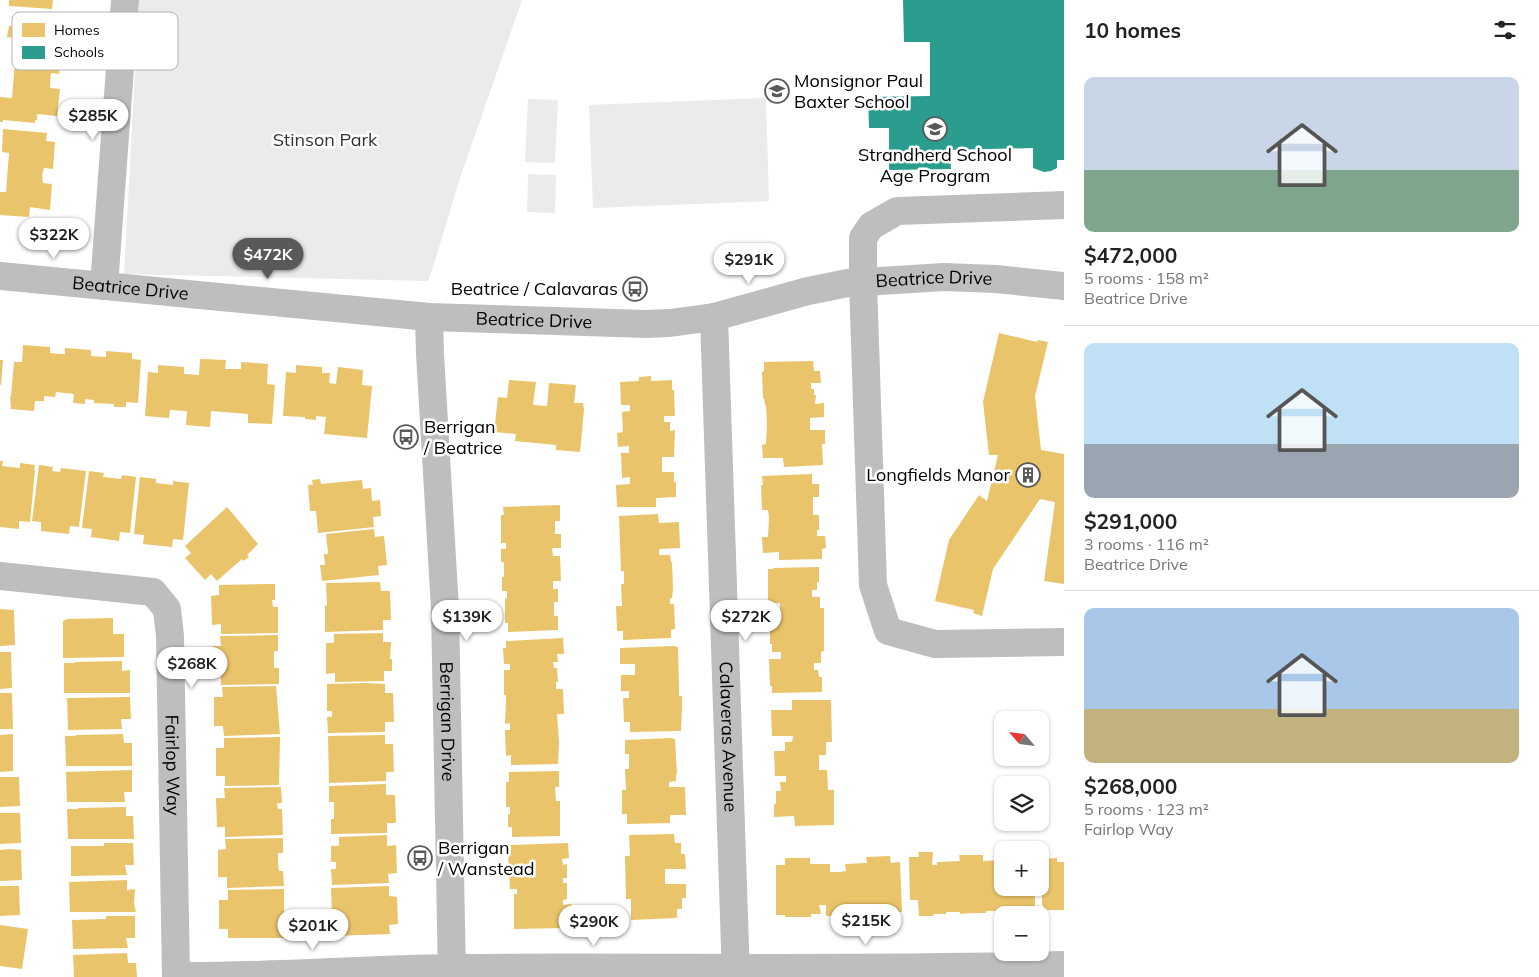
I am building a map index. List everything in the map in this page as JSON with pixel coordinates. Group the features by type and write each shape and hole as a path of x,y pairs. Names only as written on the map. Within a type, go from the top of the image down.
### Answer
{"street":[{"path":"104,286 120,70"},
{"path":"1064,205 897,211 871,226 863,238 873,585 888,631 935,644 1064,642"},
{"name":"Beatrice Drive","path":"0,276 429,317 646,324 714,317 848,283 944,278 996,279 1064,286"},
{"name":"Berrigan Drive","path":"429,317 445,609 452,972"},
{"name":"Calaveras Avenue","path":"714,317 736,973"},
{"name":"Fairlop Way","path":"0,576 153,592 167,609 170,636 176,976"},
{"path":"176,976 452,972 996,972 1064,965"}],"green space":[{"name":"Stinson Park","path":"139,0 522,0 459,181 428,281 124,274 135,70 178,70 178,12 138,12"},
{"path":"766,98 769,201 593,208 589,105"},
{"path":"528,99 558,100 555,163 525,162"},
{"path":"528,174 556,175 555,213 527,212"}],"building: Homes":[{"path":"9,0 53,0 52,9 9,6"},
{"path":"9,26 12,26 12,38 7,37"},
{"path":"14,70 60,70 59,74 51,73 50,85 50,88 60,89 57,116 37,114 35,123 3,120 3,122 0,122 0,97 12,98"},
{"path":"3,129 47,133 46,141 55,142 53,169 44,168 42,175 43,183 52,184 50,210 30,207 29,217 0,215 0,192 6,192 9,153 2,152"},
{"name":"Longfields Manor","path":"999,333 1037,342 1038,340 1048,342 1035,396 1041,450 1064,454 1064,584 1044,581 1055,502 1040,499 993,569 982,616 973,613 974,610 935,601 949,540 979,495 987,501 998,455 989,455 983,402"},
{"path":"23,345 50,347 50,353 61,354 65,354 65,348 91,350 91,356 106,357 106,351 132,353 132,359 141,360 138,403 126,402 126,407 114,407 114,404 94,403 94,400 85,399 85,404 73,403 74,394 56,392 55,397 44,396 44,401 35,401 34,411 11,409 10,396 14,362 22,362"},
{"path":"200,359 226,360 225,369 241,369 241,362 268,364 267,384 275,385 272,424 248,423 248,414 211,411 210,427 186,425 187,411 170,410 169,418 145,416 148,372 158,373 158,365 184,367 184,374 199,375"},
{"path":"0,360 3,360 1,385 0,385"},
{"path":"813,361 814,371 820,371 821,383 811,383 811,389 814,389 814,395 816,395 815,404 824,403 824,417 810,418 810,430 825,430 825,444 822,444 823,465 784,467 783,458 763,458 762,445 766,444 767,425 766,405 763,398 762,372 764,371 764,362"},
{"path":"296,365 322,367 322,373 330,373 329,383 336,384 338,367 363,370 362,385 372,386 367,438 324,434 326,417 316,416 316,420 305,419 305,417 283,416 286,372 296,373"},
{"path":"651,376 651,381 672,380 675,416 664,416 664,422 670,422 670,431 675,430 674,457 662,457 662,472 674,472 676,497 656,498 656,507 617,507 616,485 630,484 630,477 622,478 621,453 629,453 629,446 618,447 617,433 623,432 622,412 630,411 630,405 621,405 620,382 639,381 639,377"},
{"path":"509,380 536,382 533,405 547,406 549,383 576,385 574,403 583,403 584,410 580,452 556,450 556,445 515,441 516,434 494,432 498,397 507,398"},
{"path":"0,461 3,461 2,466 20,468 20,463 35,465 30,522 19,521 19,529 0,527"},
{"path":"39,465 53,467 52,471 60,472 61,468 86,471 79,527 70,526 69,534 41,531 41,522 32,521"},
{"path":"89,471 104,473 103,477 121,479 122,475 136,477 130,533 120,532 119,541 91,537 92,529 82,528"},
{"path":"812,474 812,484 819,484 819,497 813,497 813,515 819,515 817,536 825,536 826,548 822,549 822,559 779,560 779,552 763,553 762,537 768,537 769,517 768,510 762,510 762,476"},
{"path":"140,477 156,479 156,483 173,485 173,481 189,483 183,540 173,539 172,547 143,544 144,535 134,534"},
{"path":"320,479 321,484 362,480 363,489 371,488 372,501 380,500 381,516 373,517 374,527 318,533 316,511 310,511 308,485 313,485 312,480"},
{"path":"560,505 560,521 555,521 555,534 561,534 561,548 552,548 553,556 560,556 561,581 553,581 553,589 558,589 558,602 554,602 554,616 558,616 558,630 508,632 508,623 505,623 507,591 502,591 504,562 501,562 501,549 506,549 506,543 501,543 501,515 504,515 503,507"},
{"path":"227,507 258,544 247,555 249,557 243,561 242,559 217,581 211,574 205,580 185,558 191,553 185,546"},
{"path":"658,514 659,523 679,522 680,548 659,549 659,555 670,555 672,562 673,589 670,604 674,604 675,629 671,630 671,638 623,640 623,631 617,631 616,606 622,606 621,584 624,584 624,571 621,571 619,516"},
{"path":"374,529 375,537 384,536 387,565 378,566 379,575 322,581 320,565 325,565 324,554 328,554 326,534"},
{"path":"819,567 819,582 817,582 817,590 812,590 812,597 820,597 820,608 824,608 824,651 821,652 821,663 814,663 814,670 818,670 819,677 822,677 822,692 772,693 769,659 781,659 781,652 772,652 772,644 770,644 770,618 772,618 772,609 780,609 780,603 768,603 768,569"},
{"path":"380,582 381,591 390,591 391,620 383,620 383,630 325,632 326,583"},
{"path":"275,584 275,600 272,600 273,607 278,607 278,633 221,634 221,624 212,625 211,596 219,595 219,585"},
{"path":"0,609 14,610 15,645 0,646"},
{"path":"113,618 113,634 124,634 124,657 63,658 63,621 67,619"},
{"path":"383,633 383,642 391,642 390,659 392,659 392,671 384,671 384,681 335,682 335,673 326,674 326,643 334,643 334,634"},
{"path":"278,635 278,651 274,651 274,668 279,668 279,684 221,685 221,675 213,675 212,646 221,646 220,636"},
{"path":"563,638 564,654 557,654 558,662 553,662 554,668 557,668 558,682 556,682 556,689 563,689 564,714 557,714 558,764 511,765 511,755 506,756 505,730 510,730 510,723 505,724 506,695 504,695 504,670 510,670 510,664 504,664 503,648 506,648 506,641"},
{"path":"678,647 679,696 682,696 681,731 630,732 630,722 624,722 623,698 629,698 629,691 621,691 621,675 635,675 635,664 620,664 620,648"},
{"path":"0,652 11,652 12,688 0,689"},
{"path":"122,661 122,671 130,670 130,693 64,693 64,663"},
{"path":"327,684 385,684 385,693 393,693 394,722 385,722 385,732 328,733 327,717 332,717 332,711 327,711"},
{"path":"276,686 280,734 224,736 223,726 214,726 214,697 223,697 222,687"},
{"path":"0,693 12,693 13,729 0,729"},
{"path":"130,697 131,719 121,719 122,729 68,730 67,698"},
{"path":"792,700 831,700 832,742 826,742 826,755 819,755 819,770 827,770 828,790 834,790 834,825 795,826 794,816 774,817 776,791 781,791 780,782 786,782 786,776 775,776 774,751 785,751 785,742 792,742 793,736 772,736 771,710 792,710"},
{"path":"13,734 13,771 0,772 0,735"},
{"path":"123,734 124,743 132,743 132,766 66,766 65,736"},
{"path":"385,735 385,744 393,744 394,772 386,772 386,781 329,783 328,736"},
{"path":"280,737 279,785 225,786 225,776 216,776 216,748 224,748 224,738"},
{"path":"675,739 677,774 676,781 669,782 669,787 685,787 686,815 670,815 670,823 627,824 627,814 622,814 622,790 626,790 625,769 629,769 629,754 625,754 625,740"},
{"path":"132,770 132,792 124,792 125,802 67,802 66,772"},
{"path":"559,771 559,787 555,787 556,801 560,801 560,836 512,837 512,827 508,827 510,807 506,807 506,782 509,782 509,772"},
{"path":"0,777 19,777 20,806 0,807"},
{"path":"386,784 386,795 395,795 396,823 387,823 387,833 331,834 331,819 334,819 334,802 329,802 329,786"},
{"path":"281,787 282,803 277,803 278,809 282,809 283,835 225,837 225,827 217,827 216,798 225,798 224,788"},
{"path":"126,807 126,816 133,816 134,839 68,839 67,809"},
{"path":"0,813 20,813 21,843 0,844"},
{"path":"674,834 675,843 681,843 681,854 685,854 686,869 665,869 665,884 686,884 686,898 682,898 682,909 677,909 677,918 631,920 631,899 626,899 625,856 630,856 629,835"},
{"path":"387,835 387,846 396,845 397,873 388,874 389,883 332,885 331,869 336,869 336,862 331,862 331,846 339,846 339,837"},
{"path":"283,838 283,853 278,853 278,863 279,871 283,871 284,886 227,888 227,877 218,877 218,850 226,849 225,839"},
{"path":"104,843 133,843 134,865 125,865 127,875 71,876 71,846 104,846"},
{"path":"568,843 569,858 562,859 563,865 567,864 567,878 563,878 563,883 567,883 567,899 563,900 563,905 572,904 573,919 565,919 565,928 514,929 514,894 517,894 517,889 510,889 508,853 511,853 511,845"},
{"path":"0,850 21,850 22,880 0,881"},
{"path":"918,852 933,852 932,865 937,865 937,862 960,861 959,855 983,855 983,861 994,860 994,896 1035,896 1035,906 994,906 994,911 986,911 986,913 960,914 960,912 946,912 946,914 933,914 934,916 919,916 918,900 910,900 909,857 919,857"},
{"path":"890,856 891,863 900,862 902,912 892,912 892,915 867,915 867,913 858,913 858,904 852,905 852,916 826,916 826,905 819,905 821,914 811,914 811,917 776,915 776,865 785,865 785,858 810,858 810,864 830,864 830,872 839,872 846,871 845,864 867,863 866,857"},
{"path":"1057,858 1057,862 1064,862 1064,910 1049,910 1049,906 1042,905 1042,896 1049,896 1049,859"},
{"path":"127,880 127,890 135,889 134,904 136,912 70,912 69,882"},
{"path":"0,886 19,886 20,915 0,916"},
{"path":"389,886 389,896 397,897 398,924 389,925 390,934 333,936 332,921 337,921 337,913 332,913 331,888"},
{"path":"284,889 284,938 228,938 228,929 219,929 219,900 228,900 228,890"},
{"path":"106,916 135,916 135,938 126,938 128,948 73,949 72,920 106,919"},
{"path":"0,925 28,929 22,969 0,966"},
{"path":"127,953 128,963 136,963 137,977 74,977 73,955"}],"building: Schools":[{"path":"903,0 1064,0 1064,160 1057,160 1057,168 1044,172 1033,168 1033,148 950,150 951,169 889,170 889,128 869,128 868,97 930,96 930,42 904,42"}],"place":[{"name":"Monsignor Paul Baxter School","path":"777,91"},
{"name":"Strandherd School Age Program","path":"935,129"},
{"name":"Beatrice / Calavaras","path":"635,289"},
{"name":"Berrigan / Beatrice","path":"406,437"},
{"name":"Longfields Manor","path":"1028,475"},
{"name":"Berrigan / Wanstead","path":"420,858"}]}
